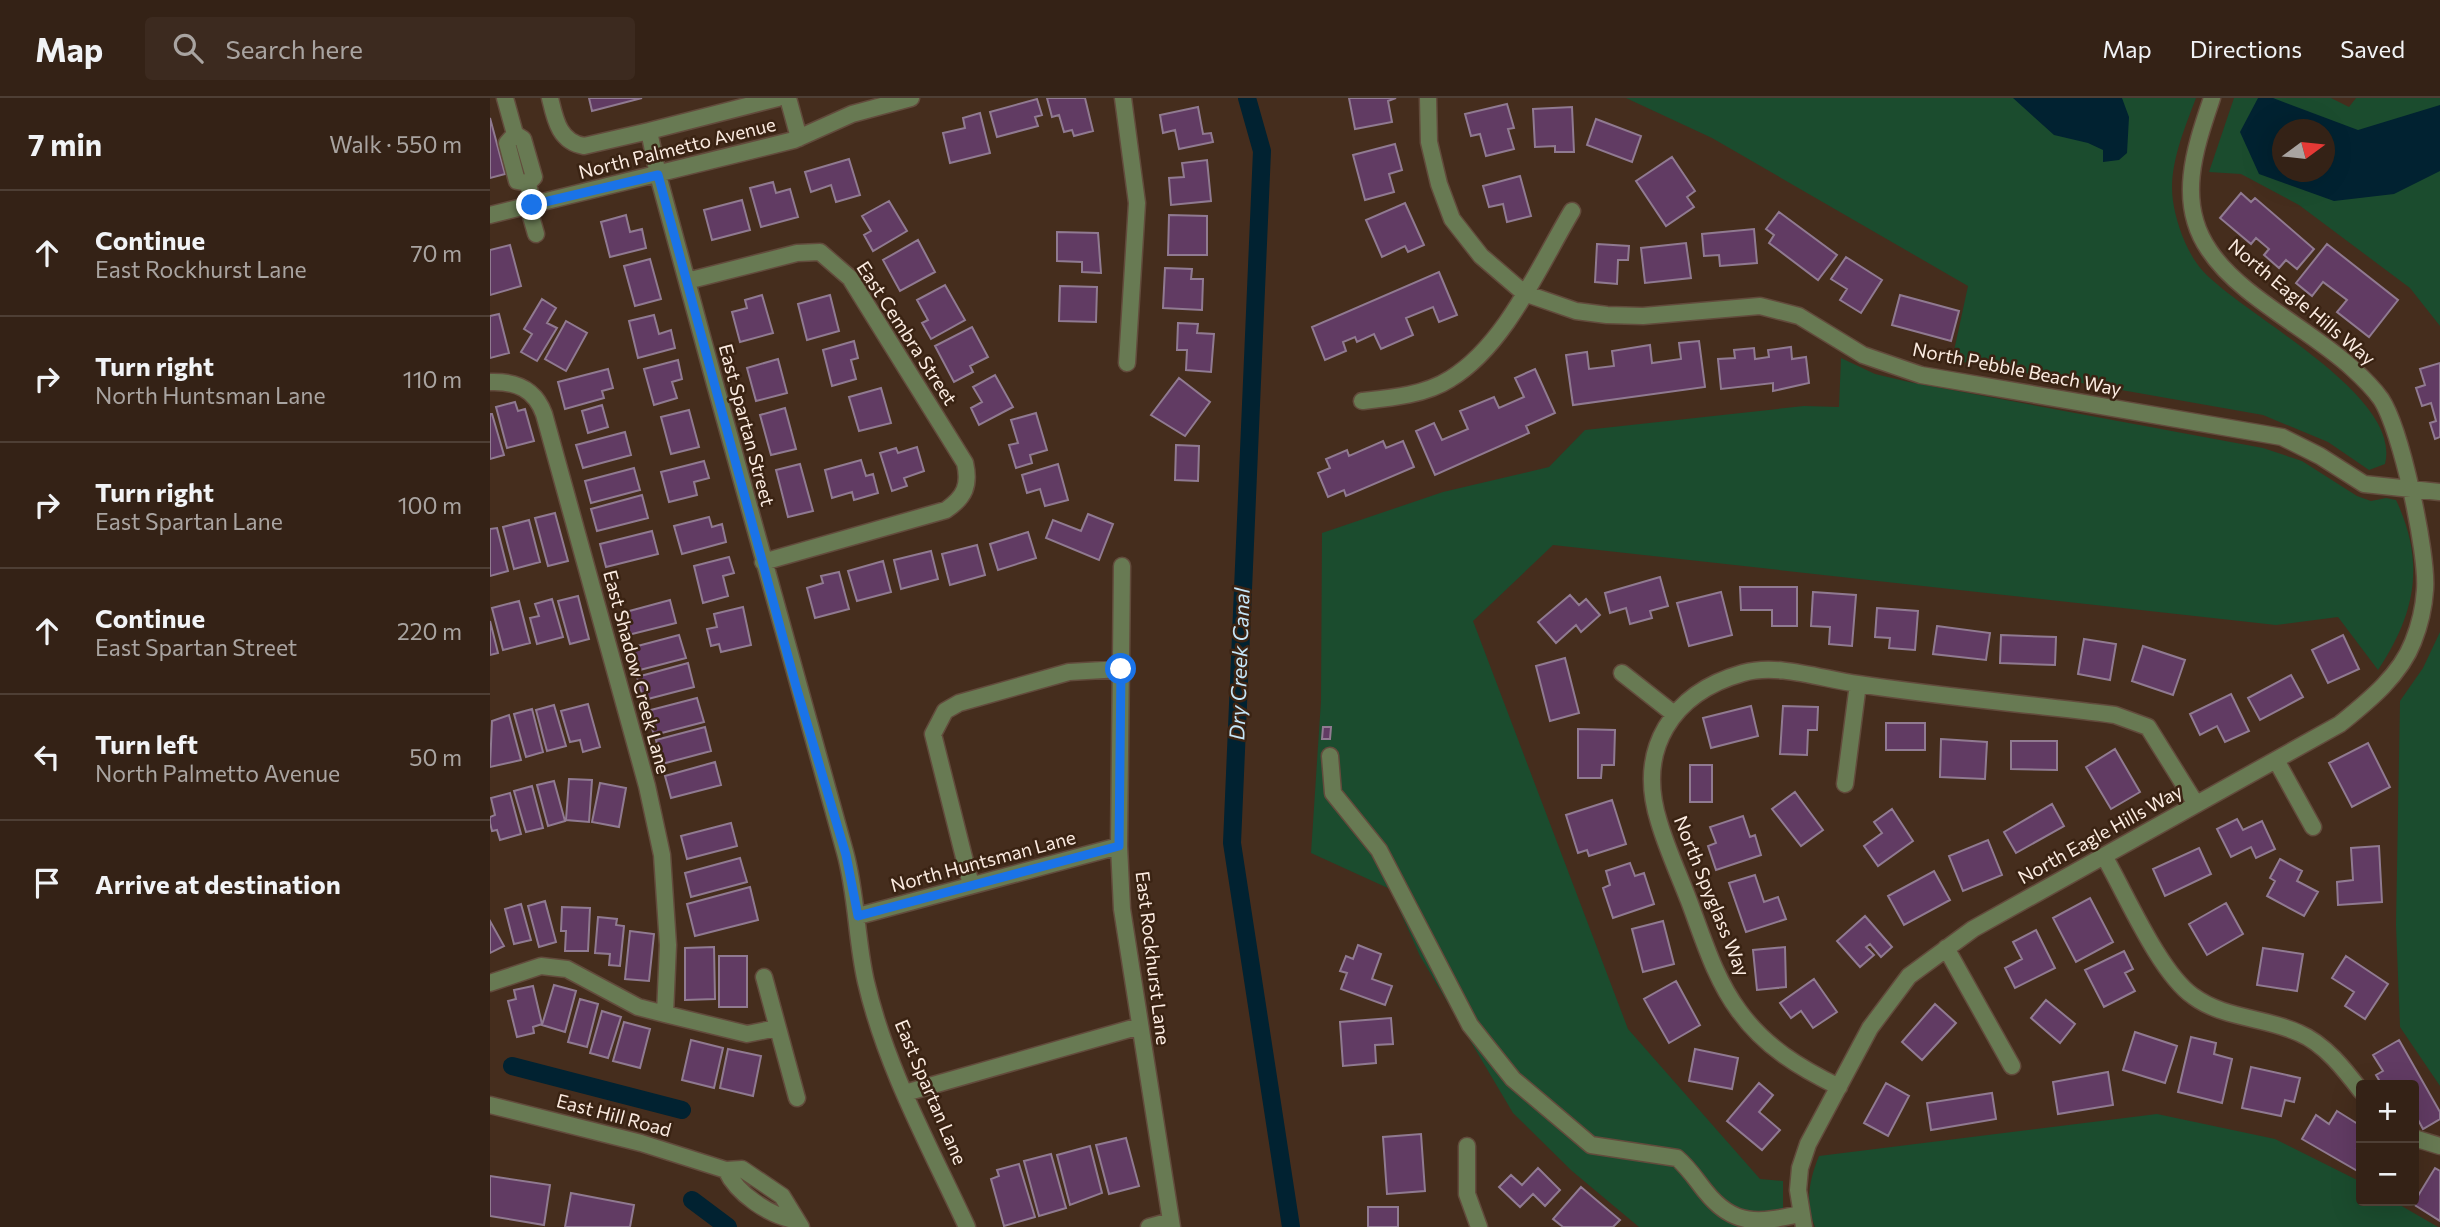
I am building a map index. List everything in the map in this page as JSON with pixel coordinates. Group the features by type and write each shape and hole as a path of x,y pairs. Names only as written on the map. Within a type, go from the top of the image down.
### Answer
{"street":[{"path":"505,98 514,134 523,139 534,177 527,183 536,234"},
{"path":"550,98 556,121 564,137 573,144 583,146 778,98"},
{"path":"788,98 799,138"},
{"name":"North Palmetto Avenue","path":"490,215 799,138 852,114 911,98"},
{"path":"1123,98 1135,166 1137,203 1127,363"},
{"name":"North Pebble Beach Way","path":"1429,98 1429,142 1439,184 1452,219 1481,256 1524,293 1576,311 1606,315 1643,316 1760,306 1798,316 1863,355 1921,375 2282,437 2320,456 2364,484 2440,492"},
{"name":"North Eagle Hills Way","path":"1802,1220 1800,1168 1808,1144 1870,1028 1909,976 1946,947 2340,724 2367,703 2395,673 2413,643 2425,590 2421,534 2396,436 2381,400 2352,368 2230,274 2208,250 2194,218 2189,187 2194,151 2212,98"},
{"name":"East Spartan Street","path":"649,131 658,175 796,686"},
{"path":"1362,401 1401,397 1450,380 1494,343 1572,211"},
{"name":"East Cembra Street","path":"687,281 797,253 820,251 850,278 965,463 966,491 959,502 946,510 763,562"},
{"name":"East Shadow Creek Lane","path":"490,382 512,382 528,390 539,400 544,414 647,786 662,855 668,945 665,1014"},
{"name":"East Rockhurst Lane","path":"1122,566 1119,846 1122,909 1171,1224"},
{"path":"971,885 933,745 937,721 944,711 959,703 1069,672 1121,669"},
{"name":"North Spyglass Way","path":"1839,1087 1778,1053 1739,1012 1715,968 1656,808 1652,783 1658,746 1674,713 1692,694 1746,672 1775,670 1858,684 2115,715 2148,727 2196,804"},
{"path":"1622,673 1674,713"},
{"path":"1845,784 1858,684"},
{"name":"East Spartan Lane","path":"796,686 846,855 858,916 859,945 866,982 887,1052 967,1227"},
{"path":"1330,756 1333,793 1379,850 1471,1025 1513,1079 1591,1145 1677,1158 1715,1205 1736,1219 1761,1222 1802,1220"},
{"path":"2276,760 2313,827"},
{"name":"North Huntsman Lane","path":"858,916 1119,846"},
{"path":"2104,856 2170,974 2191,995 2214,1009 2300,1033 2329,1053 2356,1085"},
{"path":"1946,947 2012,1066"},
{"path":"490,983 541,966 567,969 638,1007 747,1034 778,1028"},
{"path":"764,977 797,1098"},
{"path":"905,1093 1140,1026"},
{"name":"East Hill Road","path":"490,1105 641,1143 726,1170 742,1169 782,1196 797,1224"},
{"path":"2419,1140 2440,1146"},
{"path":"1467,1146 1467,1194 1479,1227"},
{"path":"1149,1227 1171,1224"}],"green space":[{"path":"1626,98 2196,98 2178,149 2172,188 2174,210 2187,246 2202,270 2222,288 2315,358 2346,384 2370,410 2384,437 2385,464 2369,470 2328,442 2263,415 1952,360 1968,286 1712,138"},
{"path":"2234,98 2331,98 2349,107 2356,98 2440,98 2440,326 2410,288 2299,205 2241,174 2209,172"},
{"path":"1841,358 1875,374 1909,382 2263,448 2302,461 2357,496 2371,501 2386,498 2396,500 2411,546 2412,588 2408,608 2401,629 2378,670 2338,617 2276,625 1553,545 1473,621 1628,1029 1760,1179 1783,1181 1783,1216 1787,1227 1639,1227 1572,1171 1513,1113 1420,956 1390,889 1311,853 1321,701 1322,533 1443,492 1549,467 1585,430 1804,406 1839,407"},
{"path":"2440,632 2440,1086 2400,1027 2396,925 2400,701 2423,668"},
{"path":"2157,1114 2275,1139 2356,1180 2356,1206 2402,1206 2438,1227 1815,1227 1810,1209 1810,1192 1819,1156"}],"water":[{"path":"2013,98 2122,98 2129,117 2127,153 2119,160 2103,162 2103,150 2088,143 2054,135"},
{"path":"2258,98 2273,98 2329,119 2272,119 2272,179 2259,174 2240,132"},
{"path":"2440,105 2440,171 2394,194 2334,201 2281,182 2335,182 2335,121 2358,130"}],"building":[{"path":"589,98 642,98 592,111"},
{"path":"1047,98 1085,98 1093,131 1074,136 1072,130 1064,132 1059,115 1052,117"},
{"path":"1349,98 1396,98 1388,101 1392,122 1355,129"},
{"path":"1037,99 1042,115 1035,117 1038,126 997,137 990,112"},
{"path":"1507,104 1514,128 1508,129 1514,149 1486,156 1480,134 1471,136 1465,114"},
{"path":"1198,107 1203,134 1211,133 1213,142 1179,149 1175,130 1163,133 1160,115"},
{"path":"1572,107 1574,152 1555,152 1555,146 1535,147 1533,109"},
{"path":"980,113 990,153 950,163 943,133 965,128 963,118"},
{"path":"490,118 505,174 490,178"},
{"path":"1596,119 1641,136 1632,162 1587,145"},
{"path":"1395,144 1402,170 1389,174 1394,192 1365,200 1353,155"},
{"path":"1672,157 1695,191 1687,197 1694,207 1666,226 1636,181"},
{"path":"849,159 860,195 836,202 831,185 811,192 805,172"},
{"path":"1207,160 1211,201 1171,205 1169,178 1184,177 1182,163"},
{"path":"1520,176 1531,216 1507,222 1503,204 1489,207 1483,186"},
{"path":"773,182 776,193 790,189 798,217 761,227 750,188"},
{"path":"2241,193 2251,202 2255,198 2314,249 2297,269 2286,260 2279,268 2264,255 2269,249 2256,238 2251,244 2220,218"},
{"path":"742,200 750,230 712,240 704,210"},
{"path":"889,201 907,231 873,251 864,235 871,231 862,216"},
{"path":"1405,203 1424,245 1408,252 1405,246 1382,257 1366,220"},
{"path":"1779,212 1837,255 1818,280 1769,243 1774,235 1766,229"},
{"path":"626,215 630,232 642,229 646,248 610,257 601,222"},
{"path":"1169,215 1207,216 1207,255 1168,255"},
{"path":"1754,229 1757,263 1720,266 1719,255 1704,256 1702,234"},
{"path":"1057,232 1098,233 1101,273 1082,272 1082,262 1057,261"},
{"path":"918,240 935,272 900,291 883,260"},
{"path":"1686,243 1691,278 1645,283 1641,248"},
{"path":"1597,244 1629,246 1628,260 1618,260 1617,284 1595,282"},
{"path":"2327,244 2398,300 2369,337 2337,312 2347,300 2323,282 2312,296 2296,283"},
{"path":"510,245 521,286 490,295 490,250"},
{"path":"1846,257 1882,280 1861,313 1840,300 1847,289 1831,279"},
{"path":"650,259 661,299 635,306 624,266"},
{"path":"1165,268 1192,269 1191,279 1203,279 1202,310 1163,308"},
{"path":"1439,272 1457,315 1439,322 1433,307 1406,318 1413,335 1381,349 1374,334 1357,342 1355,337 1343,342 1346,351 1325,360 1312,327"},
{"path":"945,285 965,320 931,339 922,323 928,320 917,300"},
{"path":"1060,286 1097,287 1096,322 1059,321"},
{"path":"762,295 773,333 740,342 732,312 747,308 745,300"},
{"path":"830,295 839,331 807,340 798,304"},
{"path":"1900,295 1959,311 1951,341 1892,325"},
{"path":"542,299 556,308 547,323 557,328 537,361 521,352 532,334 524,329"},
{"path":"499,314 509,353 490,358 490,316"},
{"path":"654,315 659,334 671,330 675,348 638,358 629,321"},
{"path":"566,321 587,333 566,371 545,359"},
{"path":"1178,323 1198,324 1197,333 1214,334 1211,372 1186,370 1187,350 1177,350"},
{"path":"972,327 988,357 970,366 973,372 954,382 935,346"},
{"path":"854,341 858,358 851,360 856,379 832,386 823,350"},
{"path":"1699,341 1705,387 1573,405 1566,355 1587,352 1589,369 1614,366 1612,351 1650,345 1652,363 1681,359 1679,343"},
{"path":"1791,347 1792,359 1806,357 1809,383 1773,391 1773,383 1721,389 1718,359 1735,358 1734,350 1754,348 1755,359 1769,357 1768,350"},
{"path":"778,359 787,393 756,401 747,368"},
{"path":"678,360 682,379 672,382 677,398 654,405 644,369"},
{"path":"2440,363 2440,437 2435,439 2430,423 2436,421 2431,403 2422,406 2416,388 2425,385 2420,369"},
{"path":"608,369 613,388 602,391 604,398 565,409 558,382"},
{"path":"1535,369 1555,413 1526,426 1529,433 1435,475 1416,431 1434,423 1442,440 1468,429 1460,411 1494,397 1499,408 1524,397 1515,378"},
{"path":"995,375 1013,407 979,425 971,408 982,402 973,387"},
{"path":"1179,378 1210,402 1185,436 1151,415"},
{"path":"881,388 891,423 859,431 849,397"},
{"path":"515,402 518,411 525,409 534,441 507,448 496,407"},
{"path":"602,405 608,427 588,433 582,411"},
{"path":"785,408 796,449 771,455 760,415"},
{"path":"689,410 699,447 671,454 661,417"},
{"path":"1036,413 1047,450 1030,455 1032,463 1016,468 1009,445 1018,443 1011,420"},
{"path":"490,414 504,455 490,459"},
{"path":"625,432 631,455 583,468 576,445"},
{"path":"1383,441 1386,448 1403,441 1414,467 1346,496 1344,490 1328,497 1318,473 1330,468 1326,459 1347,450 1349,456"},
{"path":"1176,445 1199,446 1198,481 1175,480"},
{"path":"917,447 924,471 904,478 907,486 892,491 880,453 896,448 898,453"},
{"path":"861,460 866,476 873,474 878,493 854,500 852,492 832,498 825,470"},
{"path":"704,461 709,478 694,482 697,495 669,502 661,472"},
{"path":"800,464 813,511 788,517 776,470"},
{"path":"1058,464 1068,500 1045,506 1040,489 1027,493 1022,475"},
{"path":"634,468 640,490 591,503 585,481"},
{"path":"642,495 648,518 597,531 591,509"},
{"path":"555,513 568,561 548,566 535,518"},
{"path":"1088,514 1113,524 1099,560 1046,538 1053,520 1081,531"},
{"path":"709,517 712,527 722,524 726,542 682,554 674,526"},
{"path":"529,520 540,562 514,569 503,527"},
{"path":"497,528 508,571 490,576 490,529"},
{"path":"652,531 658,554 606,567 600,544"},
{"path":"1028,532 1036,558 998,570 990,544"},
{"path":"977,545 985,575 950,585 942,554"},
{"path":"931,551 938,579 901,589 894,560"},
{"path":"729,557 734,573 723,576 728,596 703,603 694,566"},
{"path":"883,561 891,592 857,601 848,571"},
{"path":"839,572 849,609 815,618 807,588 823,583 821,576"},
{"path":"1660,577 1668,606 1650,611 1652,618 1630,624 1626,608 1610,613 1605,593"},
{"path":"1740,587 1797,587 1797,626 1772,626 1772,610 1741,610"},
{"path":"1721,592 1732,635 1689,646 1677,603"},
{"path":"1813,592 1856,595 1852,646 1829,644 1830,627 1811,626"},
{"path":"1570,595 1579,605 1586,599 1600,615 1581,632 1576,625 1556,643 1538,622"},
{"path":"578,596 589,639 570,644 558,601"},
{"path":"552,599 563,637 537,644 530,618 539,616 535,604"},
{"path":"670,600 676,623 628,635 622,613"},
{"path":"519,601 530,643 503,650 492,608"},
{"path":"743,607 751,645 721,652 719,644 711,646 707,629 717,627 714,614"},
{"path":"1877,608 1918,611 1915,650 1889,648 1890,638 1875,637"},
{"path":"490,621 498,653 490,655"},
{"path":"1937,626 1990,633 1986,660 1933,654"},
{"path":"679,635 686,658 636,671 630,648"},
{"path":"2001,635 2056,637 2055,665 2000,663"},
{"path":"2343,635 2359,669 2328,683 2312,650"},
{"path":"2084,639 2116,644 2110,680 2078,674"},
{"path":"2143,646 2185,660 2173,695 2132,681"},
{"path":"1565,658 1579,713 1550,721 1536,666"},
{"path":"688,663 694,687 644,700 637,677"},
{"path":"2291,675 2303,697 2260,720 2248,698"},
{"path":"2231,694 2249,731 2225,742 2217,726 2200,735 2190,714"},
{"path":"697,698 704,722 654,735 647,711"},
{"path":"588,704 600,747 583,752 580,740 570,742 561,711"},
{"path":"554,705 566,746 547,751 536,710"},
{"path":"1751,706 1758,736 1711,748 1703,718"},
{"path":"1783,706 1818,707 1817,730 1808,730 1807,755 1780,754"},
{"path":"532,709 543,752 526,757 514,714"},
{"path":"509,715 521,760 490,767 492,721"},
{"path":"1886,723 1925,723 1925,750 1886,750"},
{"path":"705,727 711,751 662,764 656,740"},
{"path":"1323,727 1331,727 1330,739 1322,739"},
{"path":"1578,729 1615,730 1614,765 1602,765 1601,778 1578,778"},
{"path":"1941,739 1987,742 1985,779 1940,777"},
{"path":"2011,741 2057,741 2057,770 2011,769"},
{"path":"2368,743 2390,787 2352,807 2329,763"},
{"path":"2115,749 2140,792 2111,809 2086,767"},
{"path":"715,762 721,785 671,798 665,776"},
{"path":"1690,765 1712,765 1712,802 1690,802"},
{"path":"569,779 592,780 589,822 566,820"},
{"path":"554,781 565,821 548,826 537,785"},
{"path":"600,783 626,788 619,827 592,822"},
{"path":"532,786 543,828 526,832 514,791"},
{"path":"1795,792 1823,830 1801,846 1772,809"},
{"path":"510,793 521,834 500,840 497,830 492,831 490,823 490,817 495,815 491,798"},
{"path":"1612,800 1626,844 1589,856 1587,850 1578,853 1566,815"},
{"path":"2052,804 2064,826 2016,853 2004,832"},
{"path":"1892,809 1913,841 1878,866 1864,846 1882,833 1874,822"},
{"path":"1743,816 1750,837 1755,835 1761,855 1716,870 1708,846 1716,843 1710,827"},
{"path":"2237,819 2243,830 2262,821 2275,849 2256,858 2251,847 2231,857 2217,829"},
{"path":"731,823 737,846 687,859 681,836"},
{"path":"1988,840 2002,875 1963,891 1949,856"},
{"path":"2379,846 2382,902 2338,905 2337,882 2353,880 2351,848"},
{"path":"2199,848 2211,874 2165,896 2153,869"},
{"path":"740,858 747,882 691,897 685,873"},
{"path":"2280,859 2302,871 2297,881 2318,892 2304,916 2267,896 2275,881 2270,878"},
{"path":"1630,863 1635,876 1644,873 1654,904 1613,918 1603,888 1610,885 1606,871"},
{"path":"1934,871 1950,900 1904,925 1888,896"},
{"path":"1755,875 1764,902 1778,897 1786,919 1746,932 1729,883"},
{"path":"750,887 758,920 695,936 687,904"},
{"path":"2090,898 2113,942 2076,962 2053,918"},
{"path":"545,901 556,942 539,947 528,906"},
{"path":"2226,903 2243,934 2207,955 2189,924"},
{"path":"521,904 531,940 514,944 505,909"},
{"path":"562,907 590,908 588,951 565,951 566,931 561,931"},
{"path":"1865,916 1892,947 1881,957 1870,944 1866,947 1874,955 1860,967 1837,941"},
{"path":"598,917 617,919 616,925 624,926 620,966 609,965 610,954 595,953"},
{"path":"490,921 504,946 490,953"},
{"path":"1663,921 1674,964 1643,972 1632,929"},
{"path":"2036,930 2055,968 2015,988 2005,968 2022,959 2013,942"},
{"path":"630,931 654,934 649,981 625,979"},
{"path":"1358,945 1381,954 1372,979 1392,986 1385,1005 1341,989 1347,973 1340,971 1346,956 1353,959"},
{"path":"714,947 715,999 685,1000 685,948"},
{"path":"1785,947 1786,987 1757,990 1753,950"},
{"path":"2263,948 2303,954 2297,991 2257,985"},
{"path":"2124,951 2133,969 2125,973 2135,991 2104,1007 2085,970"},
{"path":"719,956 747,956 747,1007 719,1007"},
{"path":"2346,956 2388,984 2365,1019 2345,1006 2354,992 2332,978"},
{"path":"1814,979 1837,1012 1813,1028 1801,1011 1791,1018 1780,1003"},
{"path":"1676,981 1700,1025 1669,1043 1644,999"},
{"path":"554,985 576,991 565,1032 542,1025"},
{"path":"533,986 542,1024 533,1027 534,1033 517,1037 508,1001 516,999 514,990"},
{"path":"580,999 598,1004 587,1047 568,1042"},
{"path":"2046,1000 2075,1024 2060,1043 2031,1018"},
{"path":"1935,1004 1956,1023 1922,1060 1902,1042"},
{"path":"602,1011 621,1017 608,1058 590,1053"},
{"path":"1391,1018 1393,1044 1375,1045 1376,1063 1343,1066 1340,1022"},
{"path":"624,1022 650,1029 640,1068 613,1061"},
{"path":"2135,1032 2177,1046 2165,1083 2123,1070"},
{"path":"2191,1037 2216,1043 2214,1054 2232,1059 2222,1103 2178,1092"},
{"path":"691,1040 723,1048 714,1088 682,1080"},
{"path":"2399,1040 2440,1112 2440,1119 2423,1129 2419,1122 2419,1080 2379,1080 2376,1075 2383,1071 2373,1055"},
{"path":"728,1049 761,1056 753,1096 720,1088"},
{"path":"1695,1049 1738,1058 1732,1089 1689,1081"},
{"path":"2251,1067 2300,1078 2294,1102 2285,1100 2281,1116 2242,1108"},
{"path":"2108,1072 2113,1105 2058,1114 2053,1082"},
{"path":"1759,1083 1773,1095 1759,1112 1780,1130 1762,1150 1727,1121"},
{"path":"1886,1083 1909,1096 1888,1136 1864,1123"},
{"path":"1992,1093 1996,1119 1931,1130 1927,1103"},
{"path":"2337,1111 2356,1123 2356,1170 2302,1139 2316,1115 2329,1124"},
{"path":"1421,1134 1425,1191 1387,1194 1383,1137"},
{"path":"1126,1138 1139,1186 1109,1194 1096,1145"},
{"path":"1090,1146 1102,1193 1070,1205 1057,1155"},
{"path":"1051,1154 1066,1208 1039,1216 1024,1161"},
{"path":"1019,1164 1035,1217 1004,1226 991,1179 999,1176 997,1170"},
{"path":"1538,1168 1560,1190 1545,1206 1533,1194 1520,1207 1499,1187 1511,1175 1522,1185"},
{"path":"2435,1168 2440,1171 2440,1221 2416,1206 2419,1206 2419,1194"},
{"path":"490,1176 550,1185 544,1225 490,1216"},
{"path":"1581,1187 1620,1220 1613,1227 1563,1227 1553,1219"},
{"path":"571,1193 634,1205 630,1227 565,1227"},
{"path":"1368,1207 1398,1207 1398,1227 1368,1227"}],"waterway":[{"name":"Dry Creek Canal","path":"1247,98 1262,151 1232,843 1291,1227"},
{"path":"512,1066 682,1110"},
{"path":"692,1200 728,1227"}],"route":[{"path":"532,205 658,175 796,686 846,855 858,916 1119,846 1121,669"}]}
